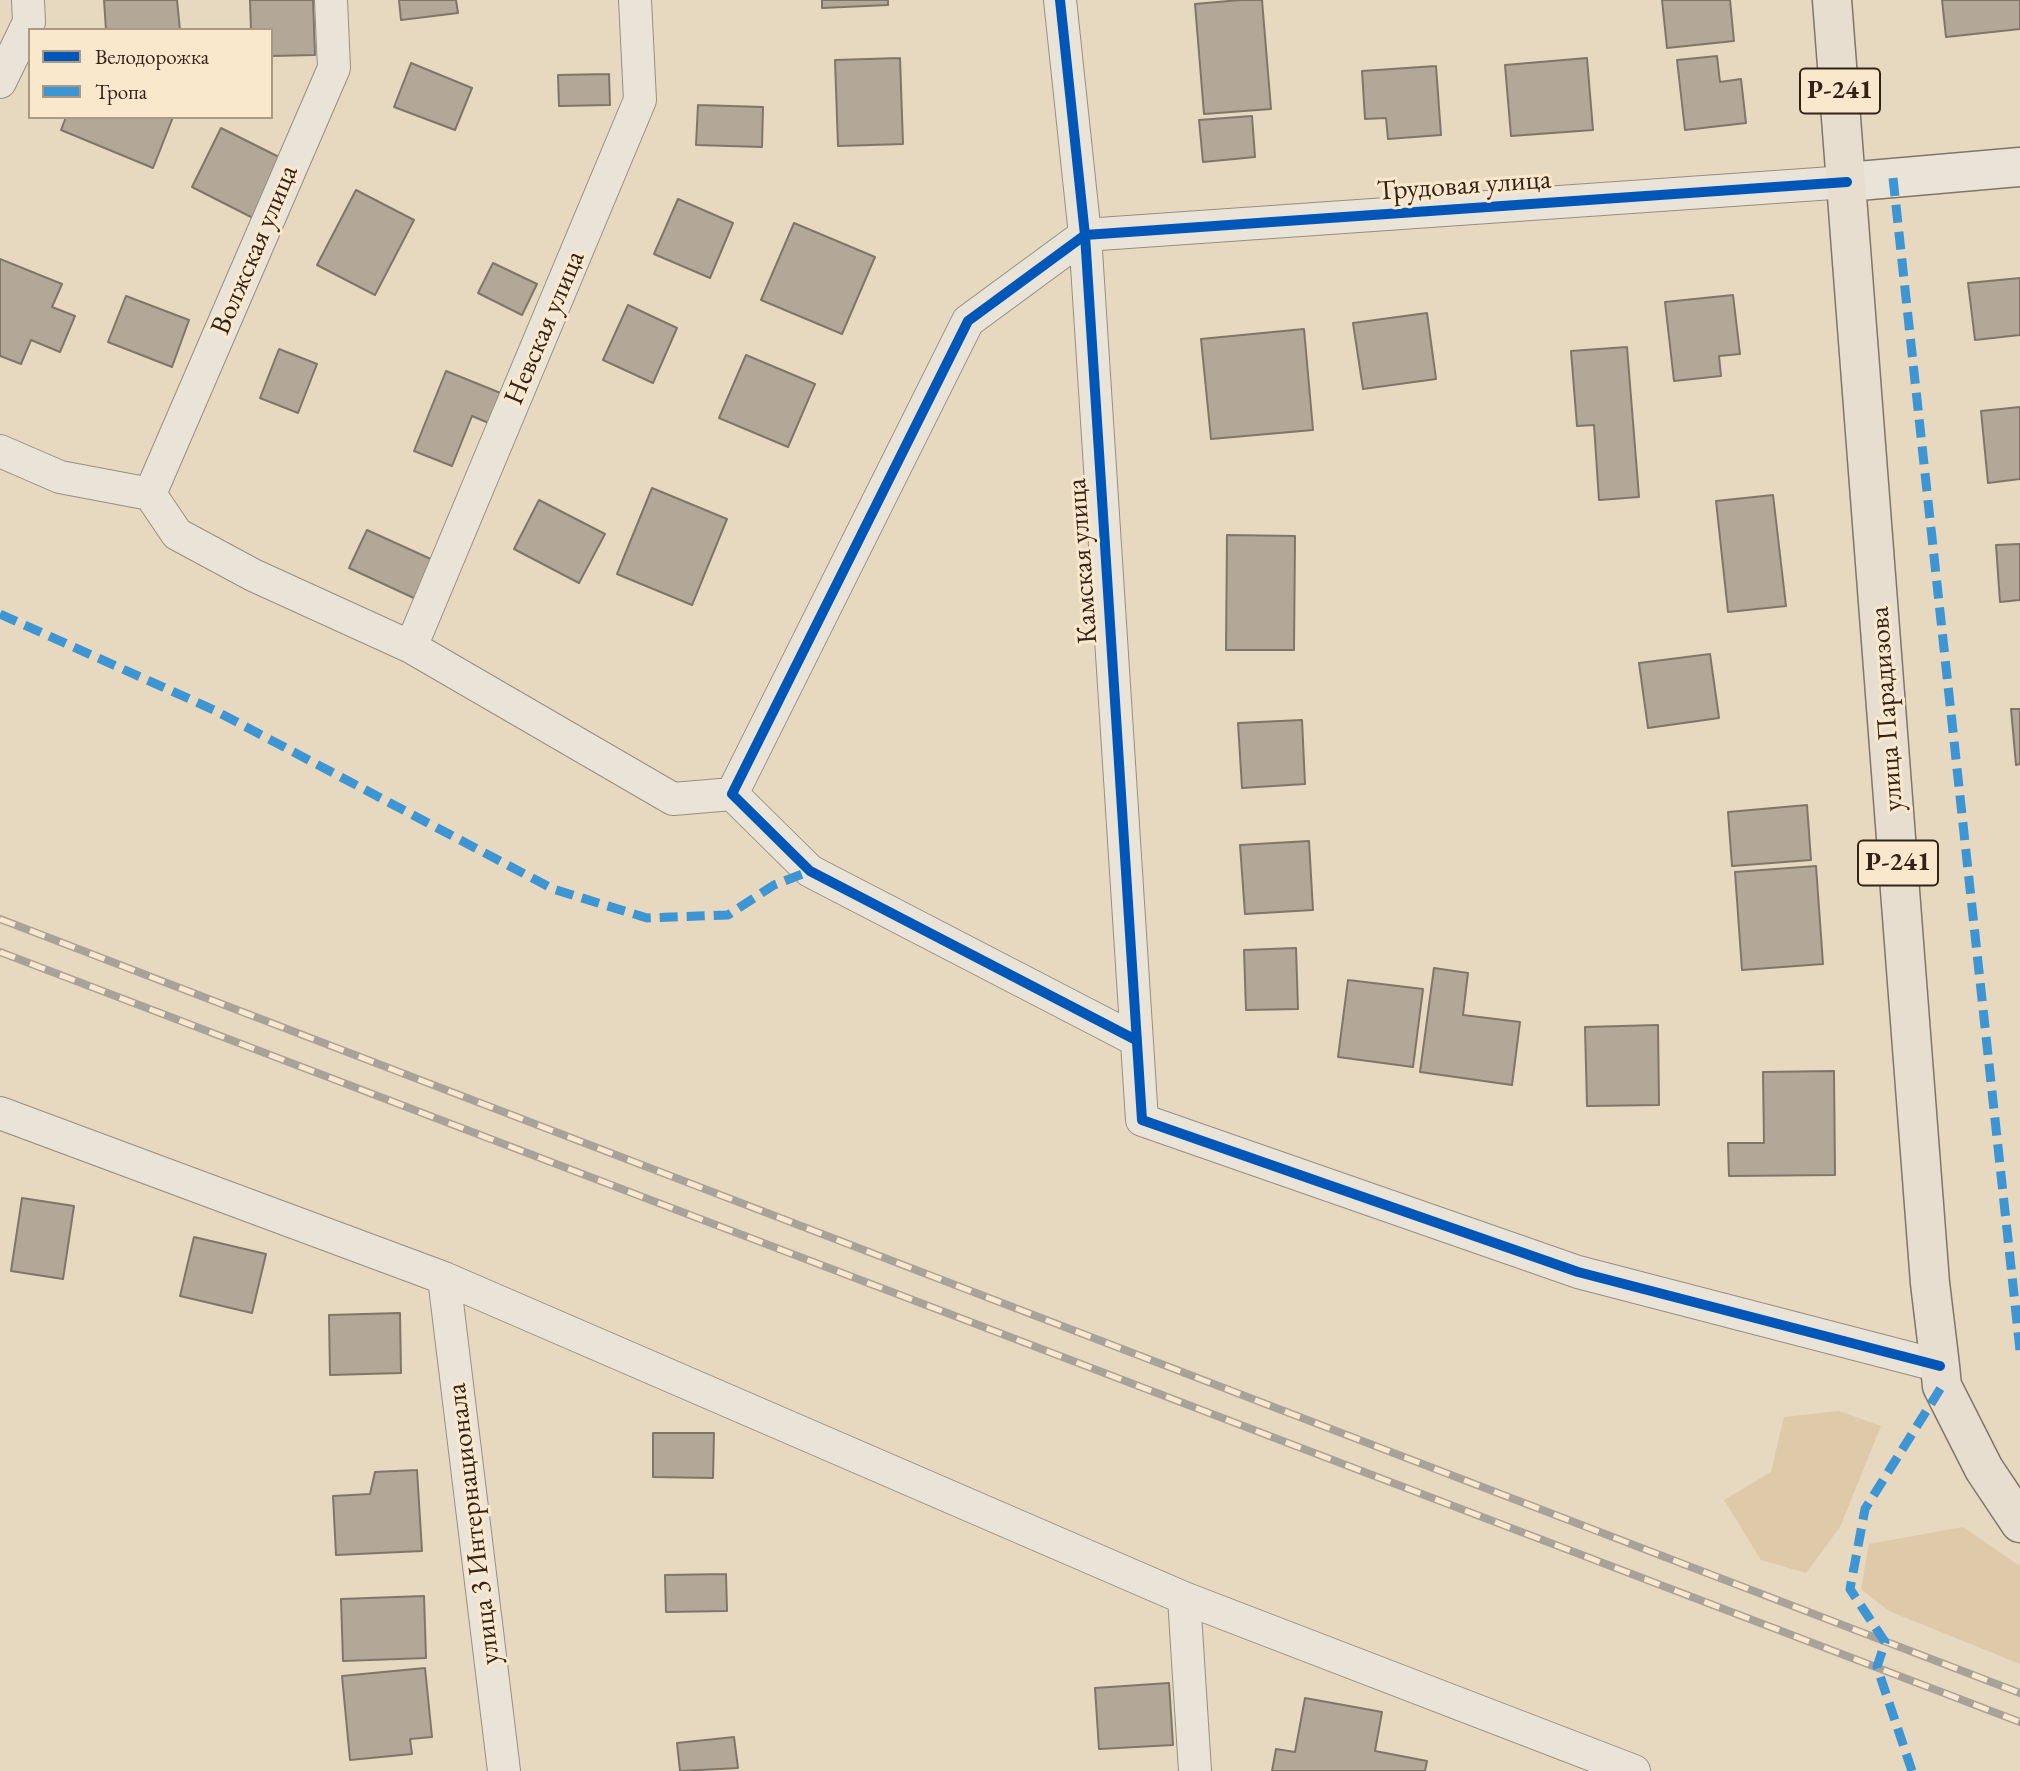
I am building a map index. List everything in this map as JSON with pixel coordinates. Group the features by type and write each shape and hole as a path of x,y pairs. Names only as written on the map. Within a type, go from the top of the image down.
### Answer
{"highway":[{"name":"улица Парадизова","path":"1832,0 1930,1283 1942,1386 1984,1469 2020,1523"}],"main road":[{"name":"Трудовая улица","path":"1847,182 2020,167"}],"street":[{"path":"0,82 29,22 28,0"},
{"name":"Волжская улица","path":"150,494 334,68 331,0"},
{"name":"Невская улица","path":"411,648 640,100 635,0"},
{"name":"Камская улица","path":"1060,0 1085,235 1142,1120 1578,1272 1940,1366"},
{"name":"Трудовая улица","path":"1085,235 1847,182"},
{"path":"732,794 968,321 1085,235"},
{"path":"0,451 60,477 150,494 177,534 253,575 411,648 673,799 732,794 810,871 1136,1040"},
{"path":"0,1113 444,1278 1184,1598 1634,1771"},
{"name":"улица 3 Интернационала","path":"444,1278 505,1771"},
{"path":"1184,1598 1195,1771"}],"shaded area":[{"path":"1839,1411 1881,1426 1840,1527 1806,1573 1761,1560 1724,1500 1771,1472 1784,1417"},
{"path":"1963,1527 2020,1566 2020,1664 1889,1611 1861,1589 1869,1544"}],"building":[{"path":"104,0 177,0 180,28 106,28"},
{"path":"250,0 313,0 315,55 273,56 273,28 251,28"},
{"path":"399,0 456,0 458,13 401,20"},
{"path":"822,0 888,0 888,5 822,8"},
{"path":"1262,0 1271,109 1204,114 1195,4"},
{"path":"1662,0 1730,0 1734,41 1667,48"},
{"path":"1942,0 2020,0 2020,29 1946,37"},
{"path":"1717,56 1720,82 1741,79 1746,123 1685,130 1677,60"},
{"path":"900,58 903,144 838,146 835,60"},
{"path":"1587,58 1593,130 1511,136 1505,65"},
{"path":"411,63 472,88 455,130 394,107"},
{"path":"1436,66 1441,135 1388,139 1386,118 1365,119 1362,71"},
{"path":"609,74 610,105 559,106 558,75"},
{"path":"698,105 763,107 762,147 696,145"},
{"path":"1252,116 1255,157 1203,162 1199,120"},
{"path":"65,119 172,119 153,168 61,130"},
{"path":"221,128 285,160 255,219 192,187"},
{"path":"356,190 414,220 375,295 317,265"},
{"path":"678,199 733,223 710,278 654,254"},
{"path":"794,223 875,257 842,334 761,300"},
{"path":"0,259 62,284 52,307 75,316 60,352 31,340 21,364 0,356"},
{"path":"493,263 537,284 522,315 478,293"},
{"path":"2020,278 2020,335 1975,340 1968,283"},
{"path":"1733,295 1740,354 1719,356 1721,376 1674,381 1665,302"},
{"path":"126,296 189,320 172,367 108,342"},
{"path":"628,305 677,328 653,383 603,360"},
{"path":"1427,313 1436,379 1363,389 1353,323"},
{"path":"1304,329 1313,430 1211,439 1201,339"},
{"path":"1627,347 1639,497 1599,500 1594,425 1577,426 1571,351"},
{"path":"279,349 317,364 298,413 260,398"},
{"path":"746,355 815,384 788,447 719,418"},
{"path":"446,371 503,394 491,424 472,416 452,466 414,451"},
{"path":"2020,407 2020,479 1988,483 1981,411"},
{"path":"652,488 727,519 692,605 617,574"},
{"path":"1773,495 1786,606 1728,612 1716,501"},
{"path":"539,500 605,534 579,583 514,549"},
{"path":"367,530 433,560 416,599 349,568"},
{"path":"1227,535 1295,536 1294,650 1226,650"},
{"path":"2020,544 2020,600 2000,602 1996,545"},
{"path":"1710,654 1719,718 1648,728 1639,663"},
{"path":"2011,709 2020,709 2020,764 2016,765"},
{"path":"1302,720 1305,784 1242,788 1238,723"},
{"path":"1807,805 1811,860 1732,866 1728,812"},
{"path":"1309,841 1313,910 1245,914 1240,845"},
{"path":"1816,866 1823,964 1742,970 1735,872"},
{"path":"1296,948 1298,1009 1246,1010 1244,950"},
{"path":"1434,968 1468,973 1463,1015 1520,1022 1512,1085 1420,1072"},
{"path":"1348,980 1423,989 1413,1067 1338,1057"},
{"path":"1658,1025 1659,1105 1587,1106 1585,1027"},
{"path":"1834,1071 1835,1175 1729,1176 1728,1143 1764,1143 1763,1072"},
{"path":"22,1198 74,1206 63,1279 11,1271"},
{"path":"194,1237 266,1254 252,1313 180,1296"},
{"path":"400,1313 401,1373 330,1375 329,1315"},
{"path":"653,1433 714,1433 713,1478 653,1477"},
{"path":"417,1470 422,1551 336,1555 333,1496 370,1494 375,1472"},
{"path":"726,1574 727,1611 666,1612 665,1575"},
{"path":"424,1596 426,1658 343,1661 341,1599"},
{"path":"425,1668 432,1737 410,1739 412,1754 350,1760 342,1676"},
{"path":"1169,1683 1173,1745 1099,1749 1095,1688"},
{"path":"1305,1698 1382,1712 1375,1751 1427,1761 1425,1771 1272,1771 1276,1749 1295,1752"},
{"path":"734,1737 738,1768 680,1771 677,1743"}],"railway":[{"path":"0,919 2020,1693"},
{"path":"0,952 2020,1722"}],"marked path":[{"path":"1893,178 2020,1350"},
{"path":"0,614 214,710 553,889 647,918 728,915 774,885 810,871"},
{"path":"1912,1771 1877,1667 1885,1642 1850,1589 1865,1509 1942,1386"}],"cycle path":[{"path":"1060,0 1085,235 1142,1120 1578,1272 1940,1366"},
{"path":"1136,1040 810,871 732,794 968,321 1085,235 1847,182"}]}
